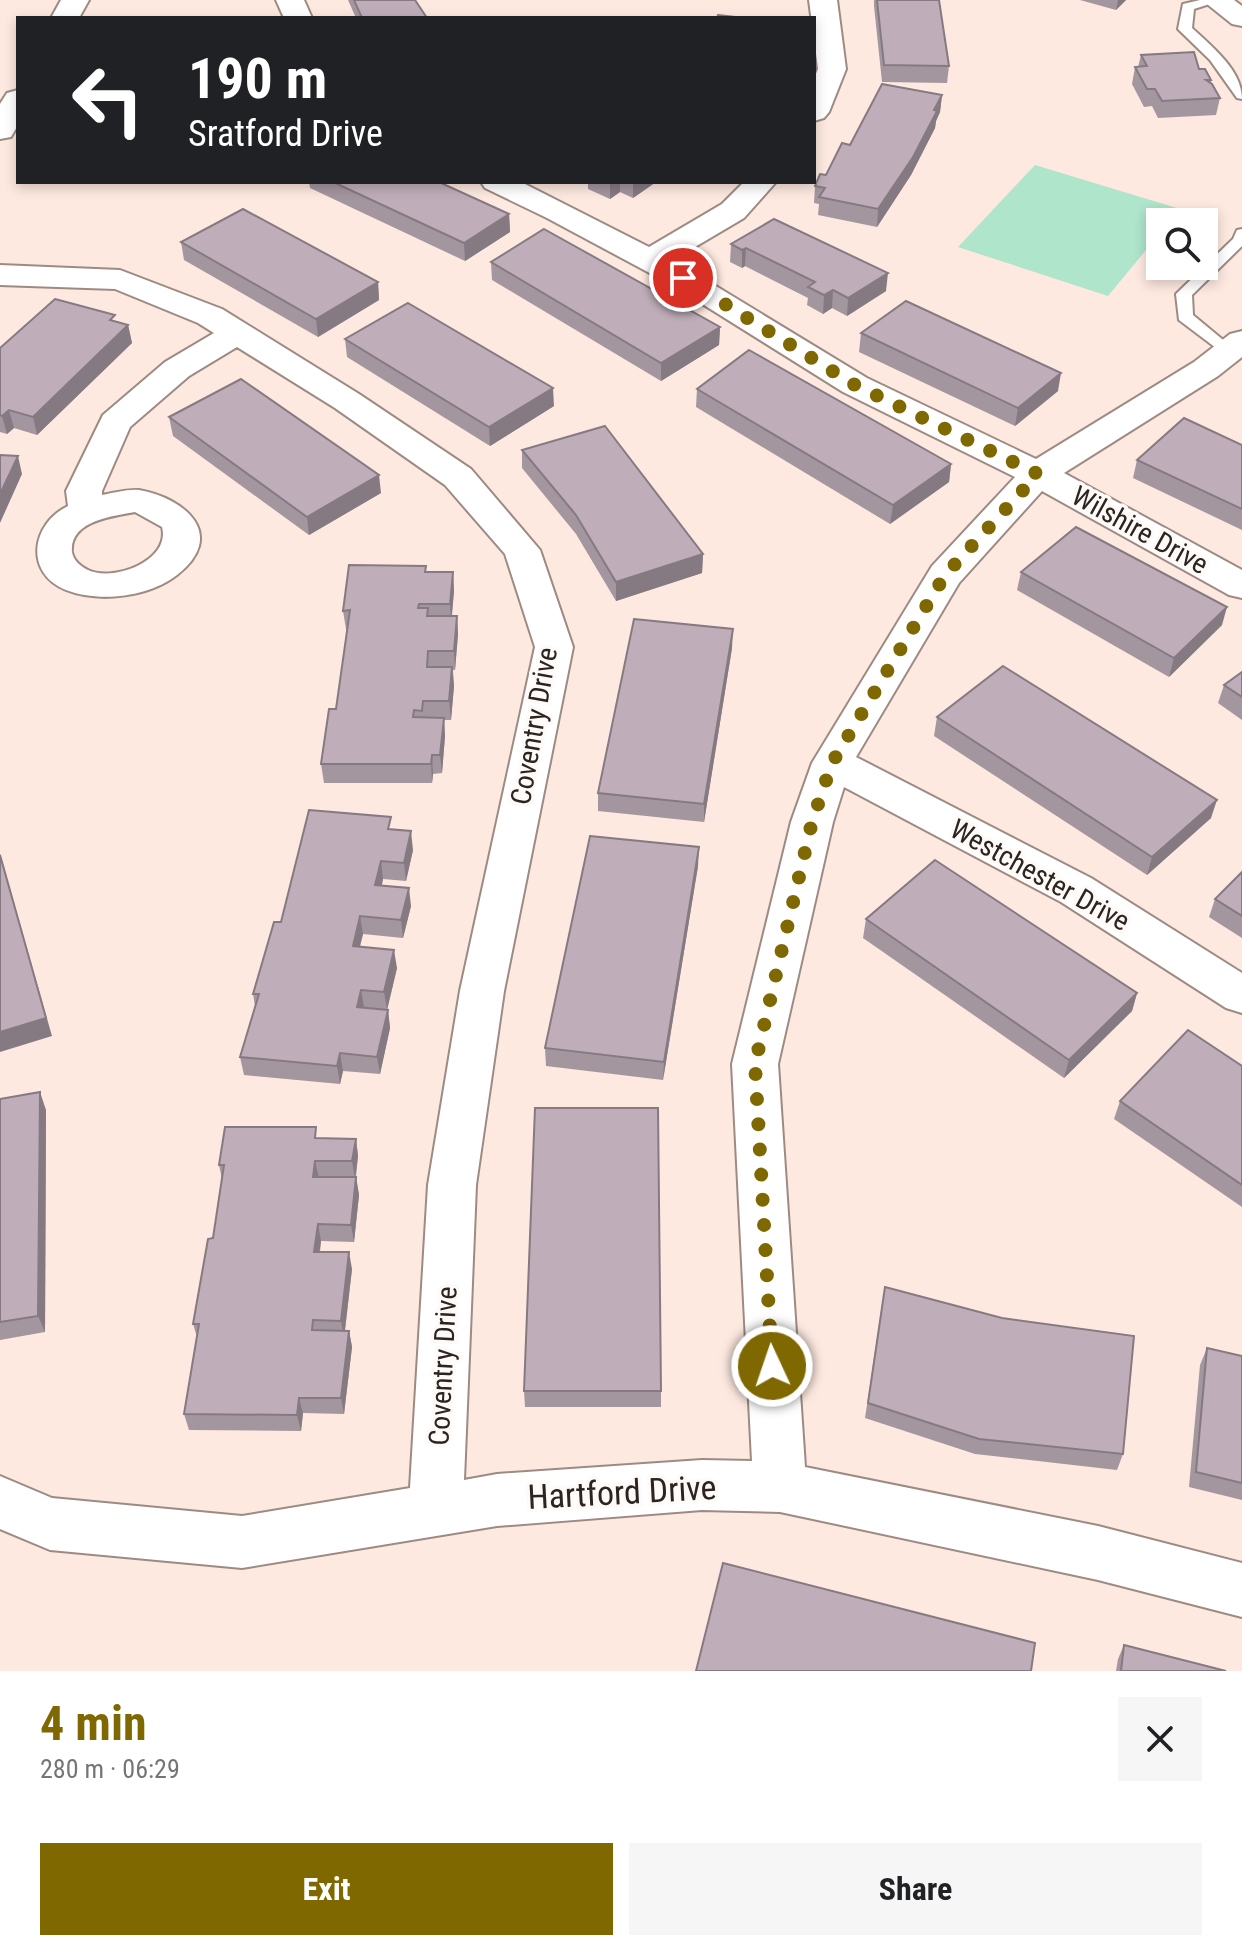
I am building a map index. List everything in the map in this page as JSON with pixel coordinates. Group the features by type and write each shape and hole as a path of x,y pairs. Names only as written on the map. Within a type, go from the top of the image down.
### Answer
{"street":[{"path":"816,107 832,69 823,0"},
{"path":"1217,0 1242,18"},
{"path":"0,128 16,102"},
{"name":"Wilshire Drive","path":"500,184 650,260 855,385 1038,474 1242,586"},
{"path":"650,260 733,211 759,184"},
{"name":"Coventry Drive","path":"7,275 120,280 210,316 347,401 458,477 522,550 554,647 482,991 452,1185 436,1510"},
{"path":"86,510 84,491 115,422 177,369 238,333"},
{"path":"780,1487 755,1064 812,822 832,763 945,575 1038,474 1206,369 1235,346"},
{"name":"Westchester Drive","path":"832,763 1076,890 1242,995"},
{"name":"Hartford Drive","path":"0,1502 50,1524 242,1542 497,1500 702,1485 780,1487 1098,1553 1242,1590"}],"lane":[{"path":"1217,0 1188,7 1185,29 1215,57 1242,95"},
{"path":"1235,346 1185,317 1184,294 1240,240 1242,233"}],"green space":[{"path":"1035,165 1177,208 1146,208 1146,250 1108,296 958,247"}],"building":[{"path":"354,0 415,0 426,16 361,16"},
{"path":"877,0 939,0 949,66 884,65"},
{"path":"1194,52 1199,69 1205,69 1211,80 1206,80 1220,98 1162,101 1155,89 1147,89 1135,67 1147,66 1141,55"},
{"path":"882,84 942,95 913,157 878,209 819,197 825,188 815,186 820,174 826,175 842,143 850,145"},
{"path":"337,184 443,184 509,214 464,243"},
{"path":"243,209 378,282 316,319 181,242"},
{"path":"774,219 888,273 848,298 833,290 824,295 808,287 815,282 746,248 742,250 731,244"},
{"path":"544,229 720,327 661,363 491,262"},
{"path":"55,299 115,315 110,320 128,325 33,417 9,410 2,416 0,348"},
{"path":"906,301 1061,373 1018,408 861,333"},
{"path":"408,303 553,388 489,427 345,339"},
{"path":"749,350 951,464 893,505 697,389"},
{"path":"241,379 379,475 307,517 169,417"},
{"path":"1184,418 1242,445 1242,509 1137,460"},
{"path":"605,426 703,554 616,582 576,515 522,450"},
{"path":"0,455 18,456 0,494"},
{"path":"1076,527 1227,607 1174,658 1021,572"},
{"path":"349,565 426,566 425,572 453,572 450,604 419,604 418,608 428,608 427,616 457,616 454,651 428,651 427,667 452,667 449,701 423,701 422,711 414,710 413,717 444,718 440,755 432,755 431,764 321,764 329,709 336,709 350,610 343,611"},
{"path":"634,619 733,629 704,804 598,793"},
{"path":"1003,666 1217,800 1152,857 937,717"},
{"path":"1242,672 1242,697 1224,685"},
{"path":"309,810 391,817 388,829 411,831 404,863 381,861 375,885 409,888 401,920 360,916 353,946 394,950 384,992 361,990 357,1007 388,1010 377,1057 340,1053 337,1066 240,1057 259,994 253,994 274,922 281,922"},
{"path":"590,836 699,847 664,1062 545,1048"},
{"path":"0,855 46,1018 0,1032"},
{"path":"935,860 1137,993 1069,1060 866,919"},
{"path":"1242,872 1242,916 1215,899"},
{"path":"1188,1030 1242,1066 1242,1185 1120,1101"},
{"path":"40,1092 38,1316 0,1322 0,1099"},
{"path":"535,1108 658,1108 661,1391 524,1391"},
{"path":"225,1127 316,1127 315,1138 356,1139 352,1161 315,1161 313,1177 356,1177 351,1225 318,1224 314,1252 349,1252 341,1321 313,1320 312,1330 349,1331 341,1398 299,1398 297,1415 184,1414 199,1324 193,1324 208,1239 213,1238 224,1165 219,1165"},
{"path":"885,1287 1002,1318 1134,1336 1123,1454 979,1439 868,1403"},
{"path":"1207,1348 1242,1356 1242,1483 1196,1472"},
{"path":"723,1563 1035,1643 1031,1671 696,1671"},
{"path":"1124,1645 1226,1671 1121,1671"}],"route":[{"path":"683,278 855,385 1038,474 945,575 832,763 812,822 755,1064 772,1366"}]}
